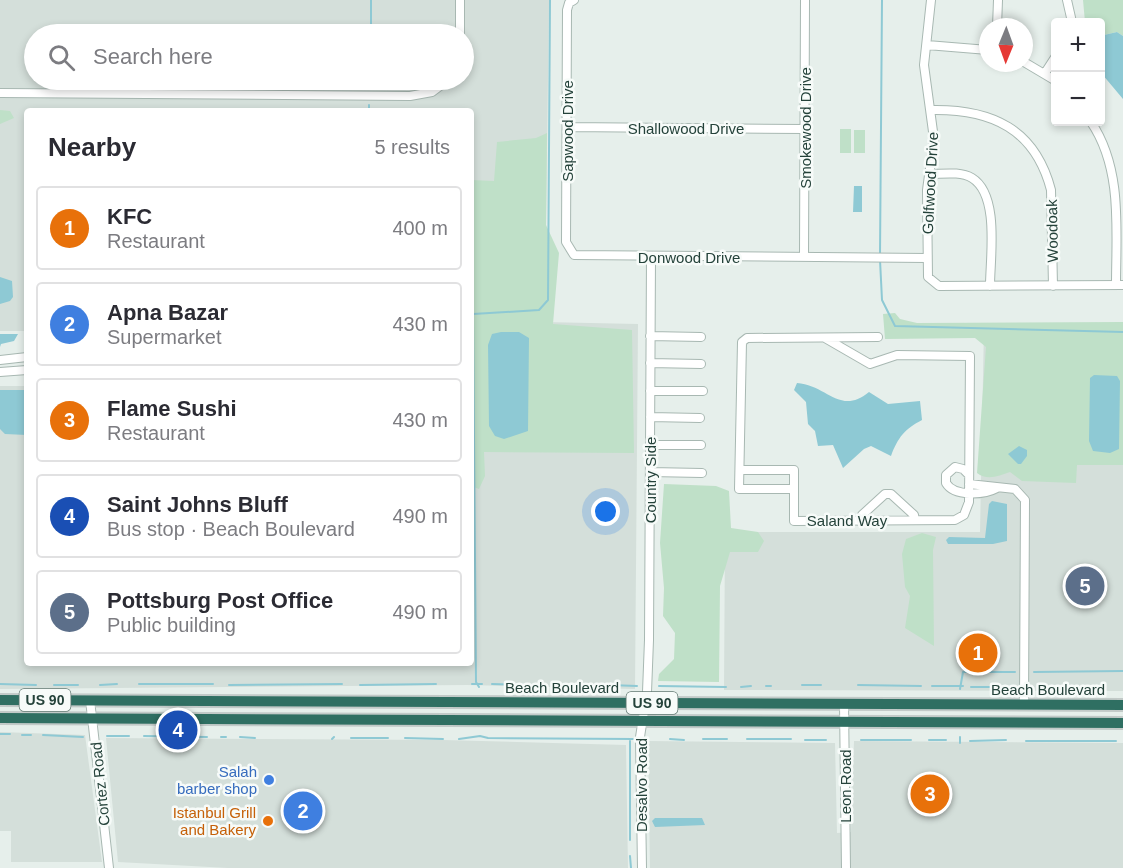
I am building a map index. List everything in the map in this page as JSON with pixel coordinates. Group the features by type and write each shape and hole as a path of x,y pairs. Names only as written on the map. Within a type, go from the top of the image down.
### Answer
{"highway":[{"name":"Beach Boulevard","path":"0,700 1123,705"},
{"path":"348,720 351,701"},
{"name":"US 90","path":"0,718 1123,723"}],"street":[{"path":"460,0 460,24"},
{"name":"Smokewood Drive","path":"804,257 805,0"},
{"name":"Golfwood Drive","path":"931,0 925,81 932,110 934,139 927,189 928,277 939,286 1120,285"},
{"path":"997,18 998,0"},
{"path":"1067,0 1071,18"},
{"name":"Sapwood Drive","path":"572,2 567,10 566,242 574,255"},
{"path":"927,45 979,49"},
{"path":"1045,73 1051,64"},
{"path":"1033,67 1051,77"},
{"path":"0,93 410,96 427,94 436,90"},
{"name":"Woodoak","path":"932,110 970,111 993,118 1016,132 1035,153 1052,190 1053,286"},
{"path":"1093,126 1107,154 1115,184 1120,285"},
{"name":"Shallowood Drive","path":"567,127 805,129"},
{"path":"930,174 965,176 971,178 985,192 989,202 990,286"},
{"name":"Donwood Drive","path":"574,255 651,258 927,258"},
{"name":"Country Side","path":"645,703 649,640 651,258"},
{"path":"650,336 701,337"},
{"path":"740,470 794,470 794,489 740,489 740,470 742,342 747,338 878,337"},
{"path":"825,338 870,364 897,355 970,356 969,484 990,484 997,488 1015,489 1025,500 1024,704"},
{"path":"0,360 24,357"},
{"path":"650,363 701,364"},
{"path":"0,372 24,370"},
{"path":"650,391 703,391"},
{"path":"650,417 700,418"},
{"path":"650,445 701,445"},
{"path":"650,472 702,473"},
{"name":"Saland Way","path":"794,489 794,521 915,520 960,518 967,509 969,484"},
{"path":"861,520 862,515 885,494 891,494 914,515 915,520"},
{"name":"Cortez Road","path":"90,700 109,868"},
{"name":"Desalvo Road","path":"642,868 642,721 645,703"},
{"name":"Leon Road","path":"844,704 846,868"}],"shaded area":[{"path":"0,0 549,0 546,226 474,225 474,108 24,108 24,331 0,331"},
{"path":"543,322 638,324 635,689 467,685 0,689 0,386 24,386 24,666 474,666 474,431"},
{"path":"984,326 1123,328 1123,691 724,690 725,532 980,532"},
{"path":"0,732 85,735 102,862 11,862 11,831 0,831"},
{"path":"106,738 443,740 626,745 628,868 228,868 118,862"},
{"path":"648,741 835,743 837,833 851,832 854,741 1123,743 1123,868 650,868"}],"green space":[{"path":"1083,0 1123,0 1123,36 1117,32 1105,35 1105,18 1085,18"},
{"path":"0,110 10,111 14,118 0,124"},
{"path":"840,129 851,129 851,153 840,153"},
{"path":"854,130 865,130 865,153 854,153"},
{"path":"547,133 546,225 559,253 553,324 632,330 634,453 484,452 485,476 479,489 474,487 474,180 494,181 497,142 536,138"},
{"path":"895,313 900,319 917,323 1123,322 1123,465 1077,465 1076,483 1022,481 1010,472 989,477 977,473 986,347 975,338 885,339 883,314"},
{"path":"664,484 716,486 729,491 731,528 758,532 764,541 758,552 730,552 720,586 719,682 658,681 659,674 674,659 675,633 663,616 664,588 660,543"},
{"path":"922,533 936,537 933,550 934,646 905,628 910,596 905,587 902,554 906,539"}],"water":[{"path":"1117,32 1123,36 1123,99 1105,78 1105,35"},
{"path":"854,186 862,186 862,212 853,212"},
{"path":"0,277 12,281 13,297 10,301 0,304"},
{"path":"519,332 529,338 528,431 504,439 495,436 489,426 488,345 492,334"},
{"path":"0,334 18,334 14,341 1,344 0,347"},
{"path":"1094,375 1117,376 1120,381 1119,449 1110,453 1093,451 1089,441 1090,378"},
{"path":"797,383 808,385 841,400 859,399 869,392 888,404 920,401 922,420 903,434 891,456 871,446 864,449 843,468 833,445 818,446 815,431 808,424 806,402 794,390"},
{"path":"0,390 24,390 24,435 5,434 0,429"},
{"path":"1019,446 1027,450 1027,456 1021,464 1018,464 1008,454"},
{"path":"992,501 1007,504 1007,541 993,544 948,544 946,540 949,537 985,538 989,504"},
{"path":"655,818 702,818 705,825 655,827 652,821"}],"waterway":[{"path":"371,0 371,24"},
{"path":"474,314 539,310 548,300 550,0"},
{"path":"880,255 882,0"},
{"path":"880,260 882,300 895,326 1123,332"},
{"path":"474,437 476,682 479,687"},
{"path":"1034,672 1123,671"},
{"path":"960,689 963,672 1015,672"},
{"path":"0,684 36,685"},
{"path":"100,685 117,684"},
{"path":"139,684 213,684"},
{"path":"229,685 342,684"},
{"path":"360,685 436,684"},
{"path":"472,684 482,684"},
{"path":"492,684 533,685"},
{"path":"54,685 78,685"},
{"path":"560,685 602,685"},
{"path":"609,685 637,686"},
{"path":"802,685 821,685"},
{"path":"858,685 921,686"},
{"path":"659,686 726,687"},
{"path":"741,687 751,686"},
{"path":"766,686 771,686"},
{"path":"932,686 963,686"},
{"path":"971,687 998,687"},
{"path":"0,734 10,734"},
{"path":"22,735 31,735"},
{"path":"43,735 83,737"},
{"path":"107,736 129,736"},
{"path":"144,736 207,737"},
{"path":"459,739 480,736 488,738 634,739"},
{"path":"221,737 226,737"},
{"path":"240,737 255,738"},
{"path":"960,737 960,743"},
{"path":"351,738 388,738"},
{"path":"405,738 443,739"},
{"path":"670,739 684,740"},
{"path":"703,739 727,739"},
{"path":"747,739 791,739"},
{"path":"805,740 826,740"},
{"path":"861,740 911,740"},
{"path":"929,740 946,740"},
{"path":"970,741 1006,740"},
{"path":"630,741 630,840"},
{"path":"1026,741 1116,741"},
{"path":"630,856 631,868"}],"place":[{"name":"Pottsburg Post Office","path":"1085,586"},
{"name":"KFC","path":"978,653"},
{"name":"Saint Johns Bluff","path":"178,730"},
{"name":"Salah barber shop","path":"269,780"},
{"name":"Flame Sushi","path":"930,794"},
{"name":"Apna Bazar","path":"303,811"},
{"name":"Istanbul Grill and Bakery","path":"268,821"}]}
